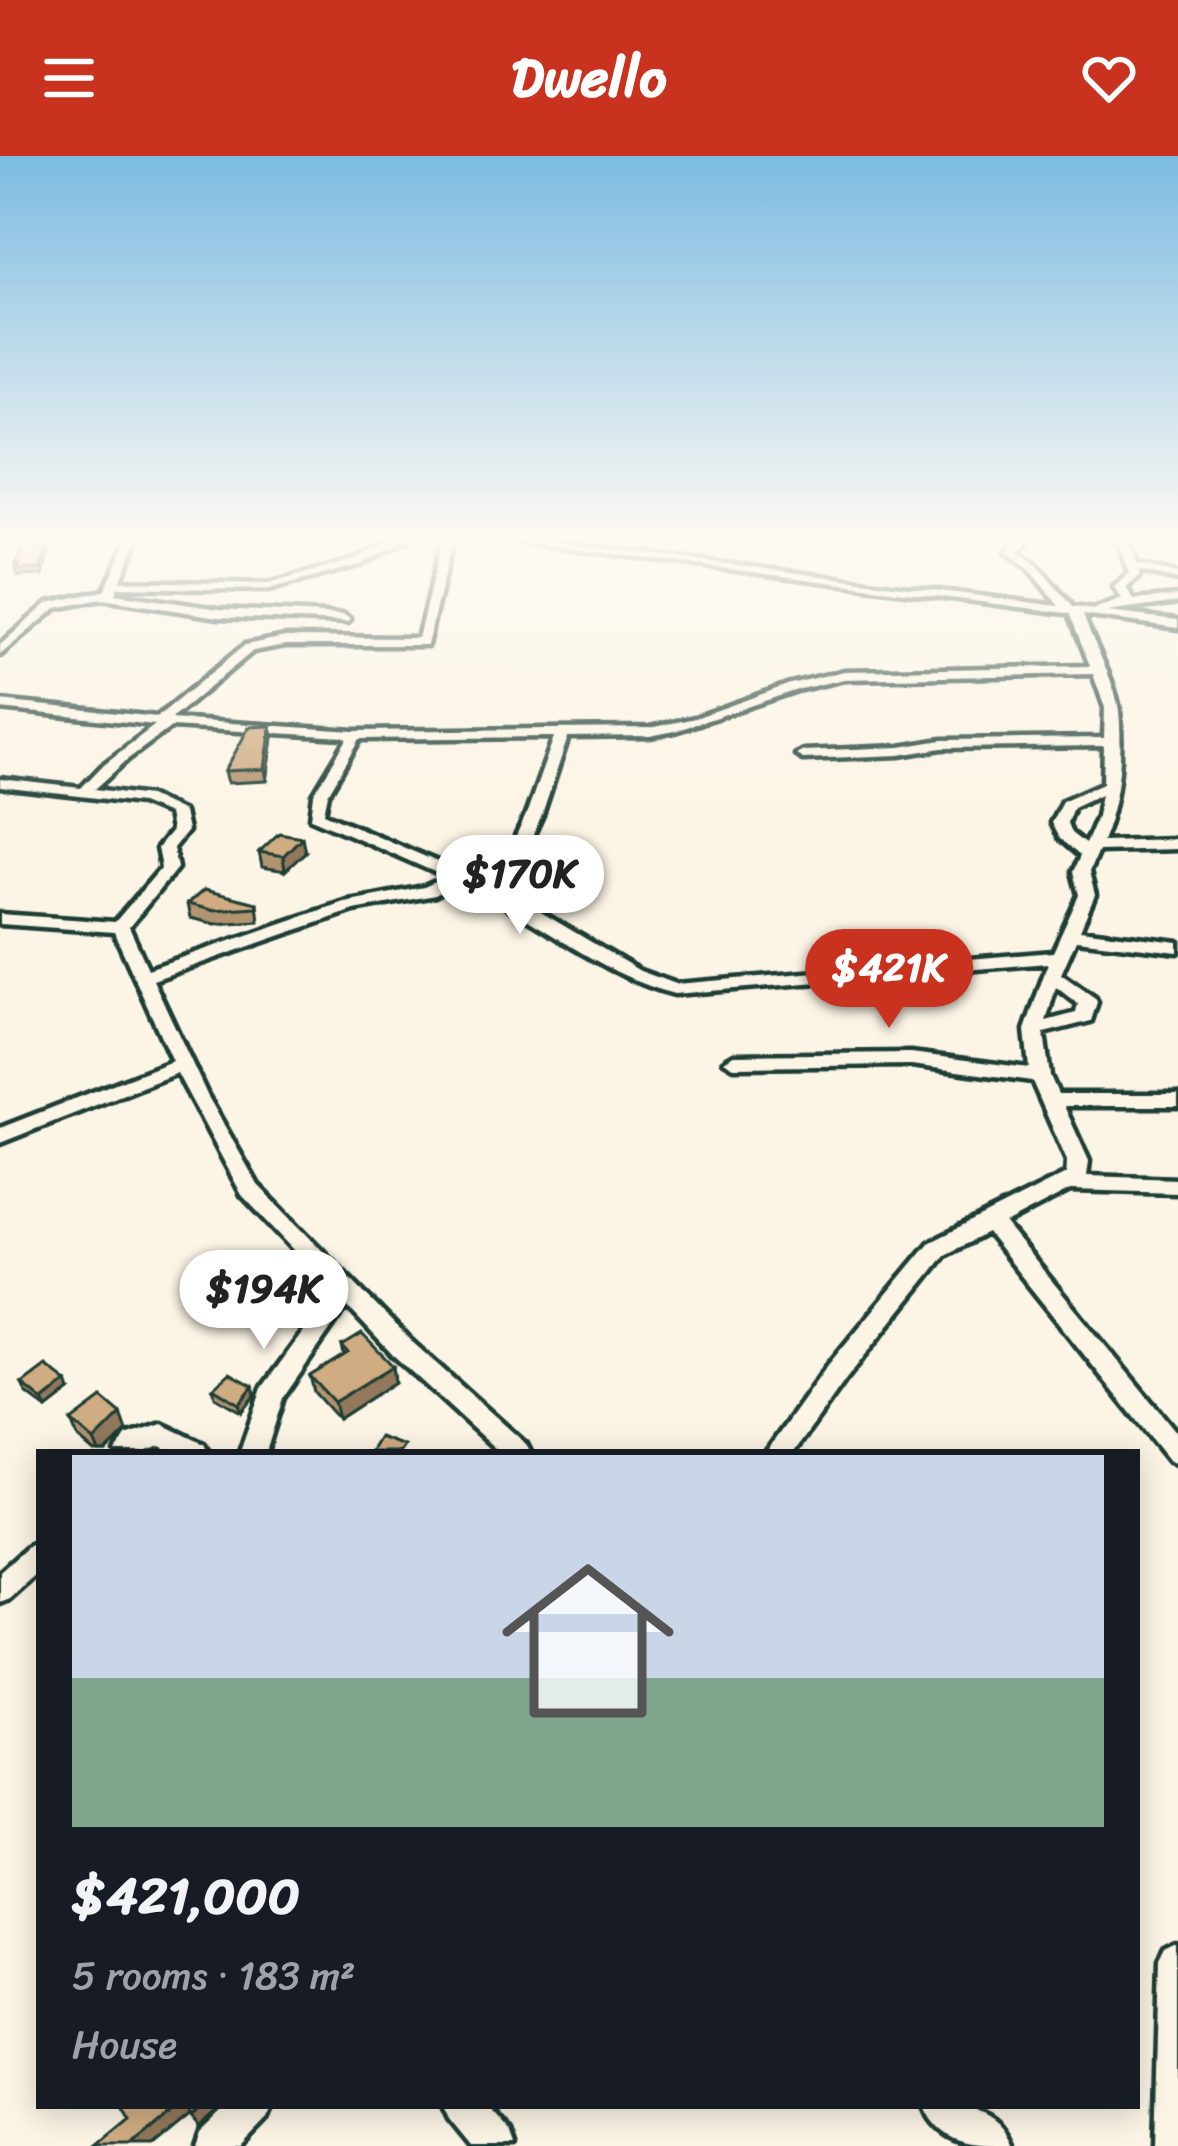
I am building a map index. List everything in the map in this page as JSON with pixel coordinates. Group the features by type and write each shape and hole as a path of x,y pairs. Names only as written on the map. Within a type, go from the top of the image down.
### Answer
{"street":[{"path":"0,633 28,631"},
{"path":"0,651 28,631"},
{"path":"86,792 95,775 123,760 228,662 267,643 423,642 426,631"},
{"path":"781,1449 937,1249 1076,1178 1078,1161 1040,1076 1034,1030 1051,975 1087,895 1081,872 1105,816 1110,785 1112,708 1081,631"},
{"path":"0,705 352,735 562,733 682,728 807,682 844,675 1100,670"},
{"path":"498,894 534,815 562,733"},
{"path":"352,735 320,794 316,815 498,894 634,975 674,989 1061,956"},
{"path":"803,754 878,753 942,744 1113,742"},
{"path":"0,783 163,803 179,823 165,848 170,868 120,928"},
{"path":"1110,785 1067,804 1060,824 1064,835 1090,850 1178,844"},
{"path":"146,976 363,902 429,891 459,877"},
{"path":"0,919 120,928"},
{"path":"120,928 250,1190 401,1347 514,1449"},
{"path":"1072,934 1178,947"},
{"path":"1034,1030 1084,1017 1088,1002 1051,975"},
{"path":"734,1061 911,1059 1040,1076"},
{"path":"0,1136 184,1063"},
{"path":"1049,1100 1178,1100"},
{"path":"1069,1183 1178,1186"},
{"path":"991,1222 1168,1424 1178,1454"},
{"path":"254,1449 271,1395 346,1289"},
{"path":"131,1449 162,1435 189,1449"},
{"path":"0,1590 35,1564"},
{"path":"1174,2146 1178,1963"},
{"path":"214,2146 251,2109"},
{"path":"465,2109 496,2146"},
{"path":"947,2109 994,2146"}],"building":[{"path":"271,726 265,769 225,771 249,727"},
{"path":"279,833 302,837 283,856 259,852"},
{"path":"204,890 257,903 256,907 212,910 187,904"},
{"path":"362,1334 393,1366 334,1402 310,1376 348,1353 342,1346"},
{"path":"46,1366 67,1382 43,1401 22,1384"},
{"path":"230,1373 253,1386 239,1404 213,1388"},
{"path":"102,1398 121,1414 94,1441 71,1421"},
{"path":"379,1437 404,1446 402,1449 372,1449"},
{"path":"125,2109 176,2109 132,2146 98,2146 131,2119"}]}
